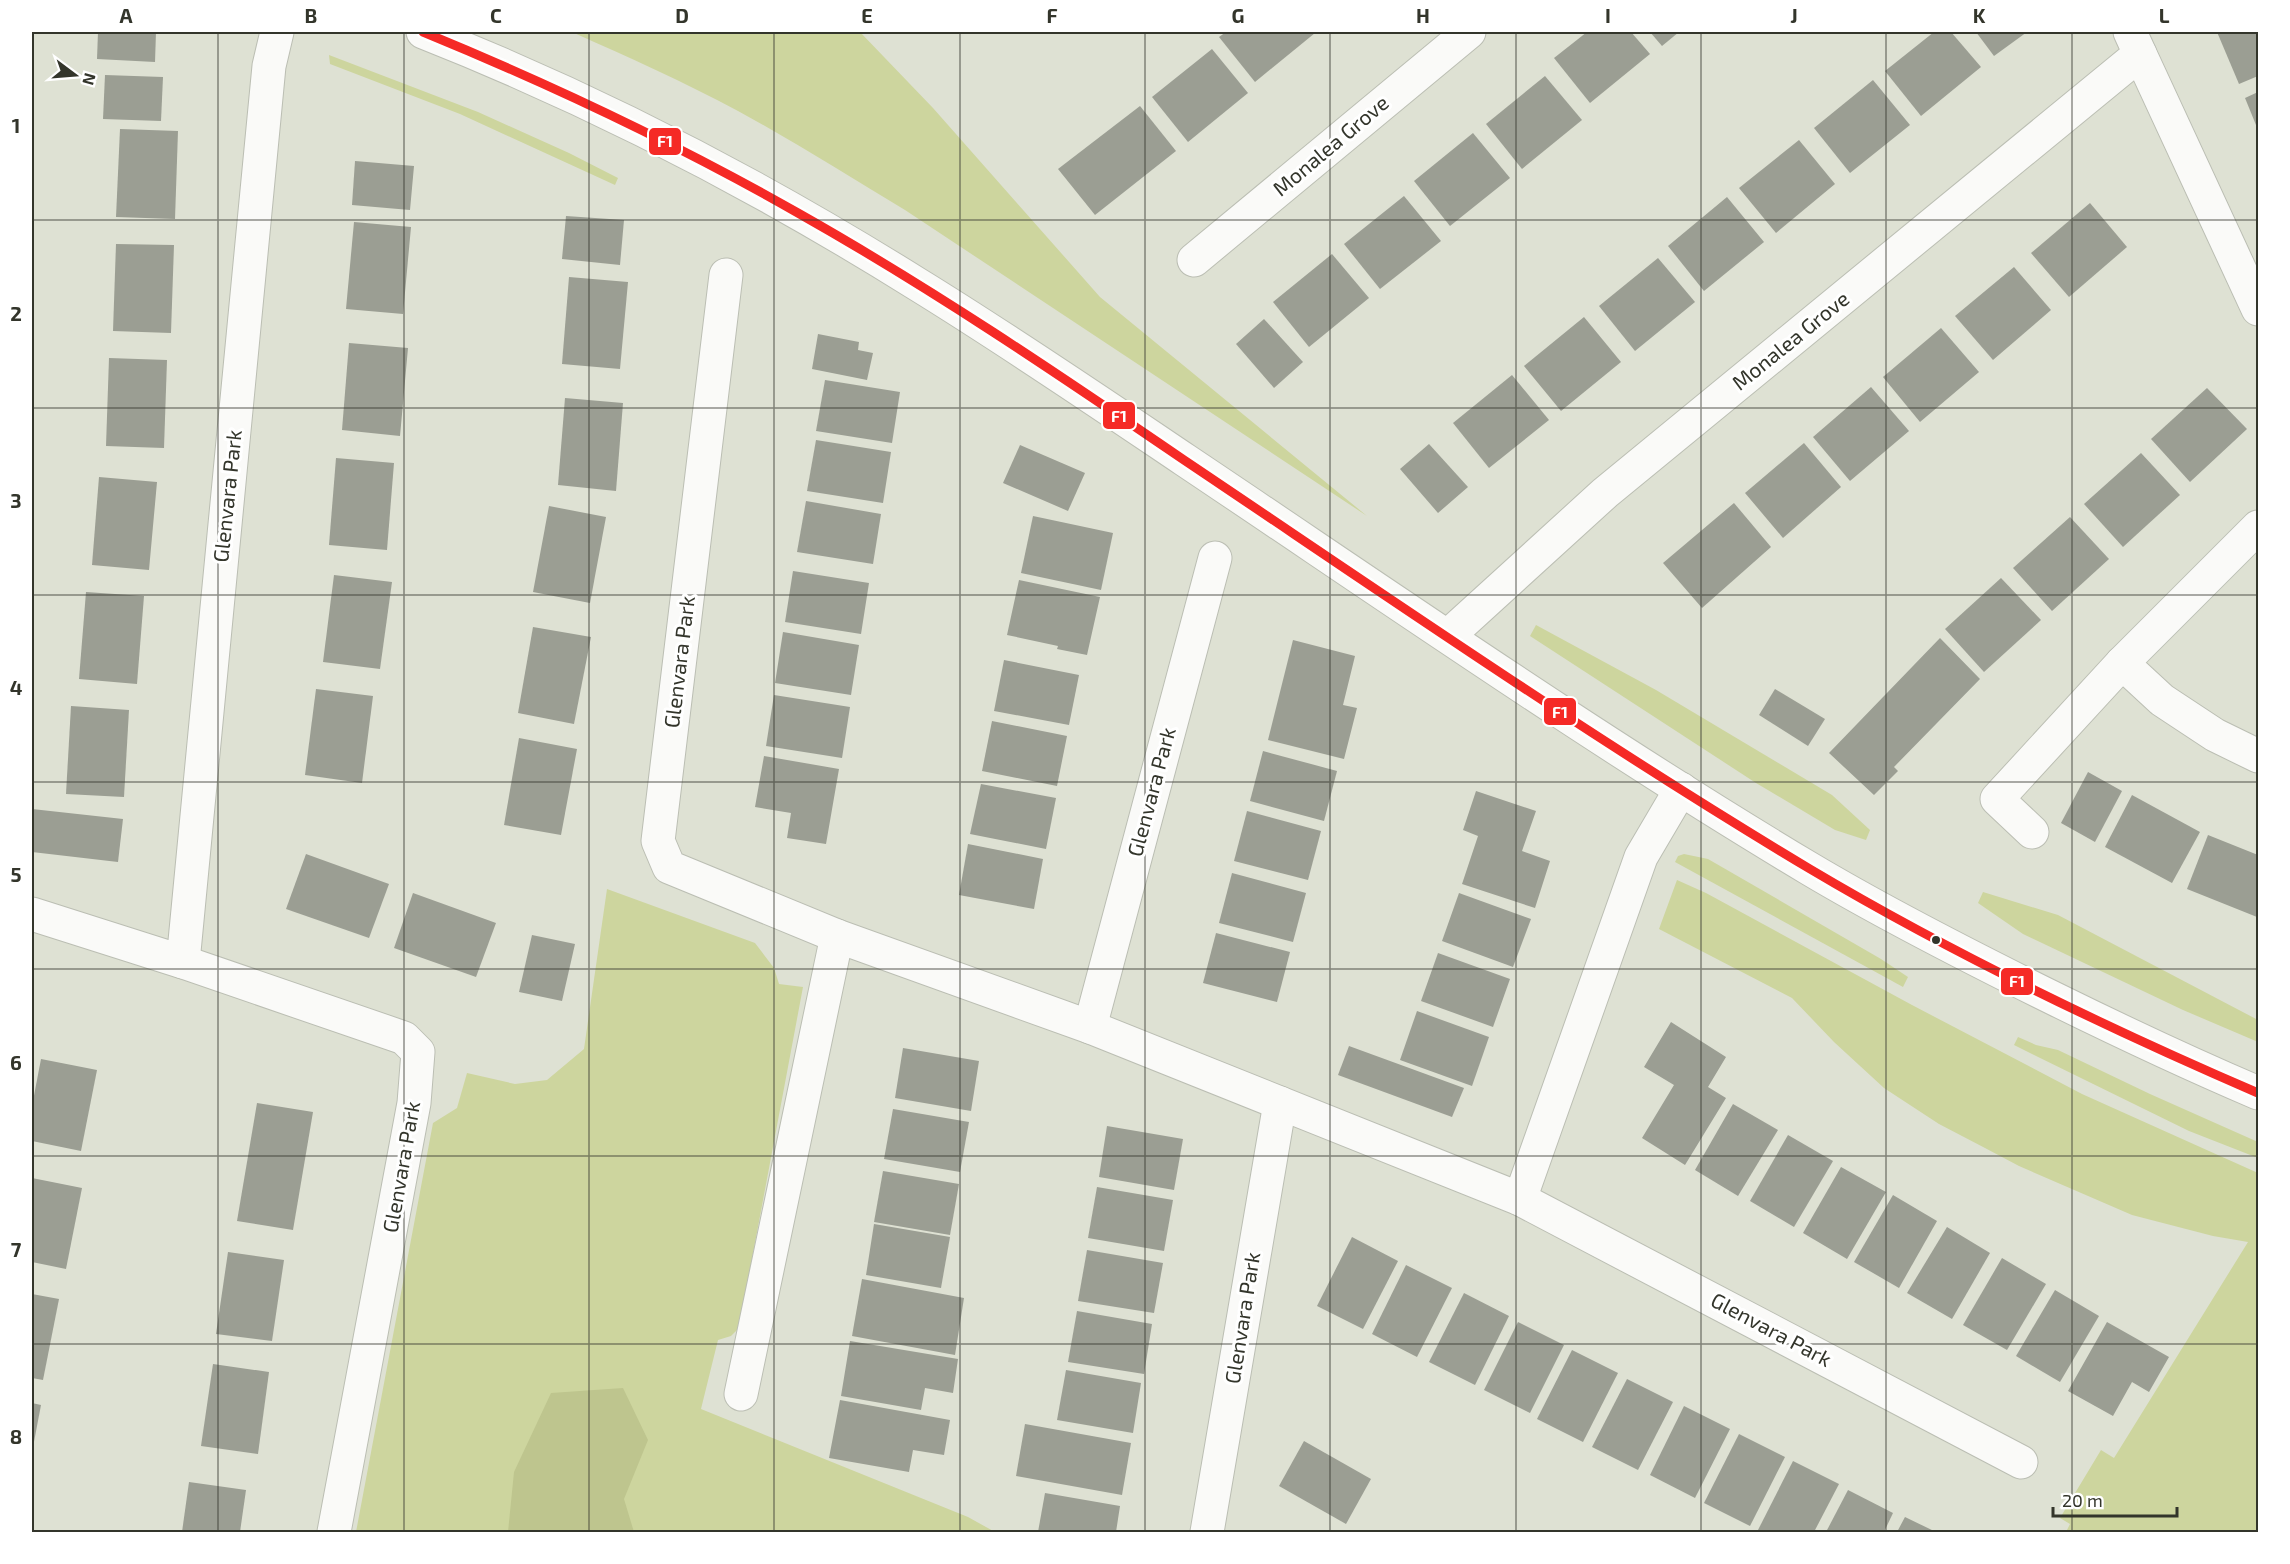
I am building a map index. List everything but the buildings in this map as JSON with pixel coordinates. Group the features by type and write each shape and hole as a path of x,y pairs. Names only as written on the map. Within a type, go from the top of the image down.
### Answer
{"street":[{"name":"Glenvara Park","path":"183,962 269,66 277,32"},
{"path":"423,32 492,59 667,143 782,205 915,282 1044,365 1681,789 1813,871 1916,928 2102,1022 2259,1093"},
{"name":"Monalea Grove","path":"1194,260 1469,32"},
{"name":"Monalea Grove","path":"1448,636 1489,596 1605,493 2135,43 2259,309"},
{"name":"Glenvara Park","path":"726,275 658,841 669,867 837,936 1090,1027 1520,1199 2021,1461"},
{"path":"2032,832 1997,799 2122,663 2259,527"},
{"name":"Glenvara Park","path":"1090,1027 1215,558"},
{"path":"2122,663 2169,705 2215,735 2259,756"},
{"path":"1520,1199 1641,857 1681,789"},
{"name":"Glenvara Park","path":"32,914 183,962 404,1038 418,1052 414,1103 334,1533"},
{"path":"741,1394 837,936"},
{"name":"Glenvara Park","path":"1207,1533 1280,1103"}],"green space":[{"path":"572,32 860,32 933,108 1100,297 1367,516 905,210 738,111"},
{"path":"329,55 478,112 569,153 618,178 615,185 460,114 330,64"},
{"path":"1536,625 1656,690 1832,795 1870,830 1866,840 1835,830 1756,783 1530,636"},
{"path":"1684,854 1708,859 1881,959 1908,977 1903,987 1675,862 1678,856"},
{"path":"1677,880 1706,893 2082,1094 2258,1173 2258,1532 2066,1532 2070,1524 2060,1518 2101,1450 2114,1458 2248,1242 2213,1236 2132,1215 2019,1166 1939,1124 1884,1088 1834,1042 1792,998 1659,929"},
{"path":"607,889 755,943 774,968 779,984 803,987 739,1328 731,1336 718,1340 701,1409 968,1517 995,1532 356,1532 433,1123 457,1108 467,1073 515,1084 547,1080 584,1049"},
{"path":"1983,892 2058,915 2258,1020 2258,1042 2183,1010 2023,934 1978,903"},
{"path":"2018,1037 2036,1045 2058,1050 2258,1142 2258,1158 2189,1131 2014,1045"},
{"path":"623,1388 648,1440 624,1499 634,1532 508,1532 514,1472 551,1393"}],"transit line":[{"name":"F1","path":"423,32 566,94 660,139 848,242 1042,364 1572,720 1810,869 1974,960 2087,1016 2258,1093"}]}
